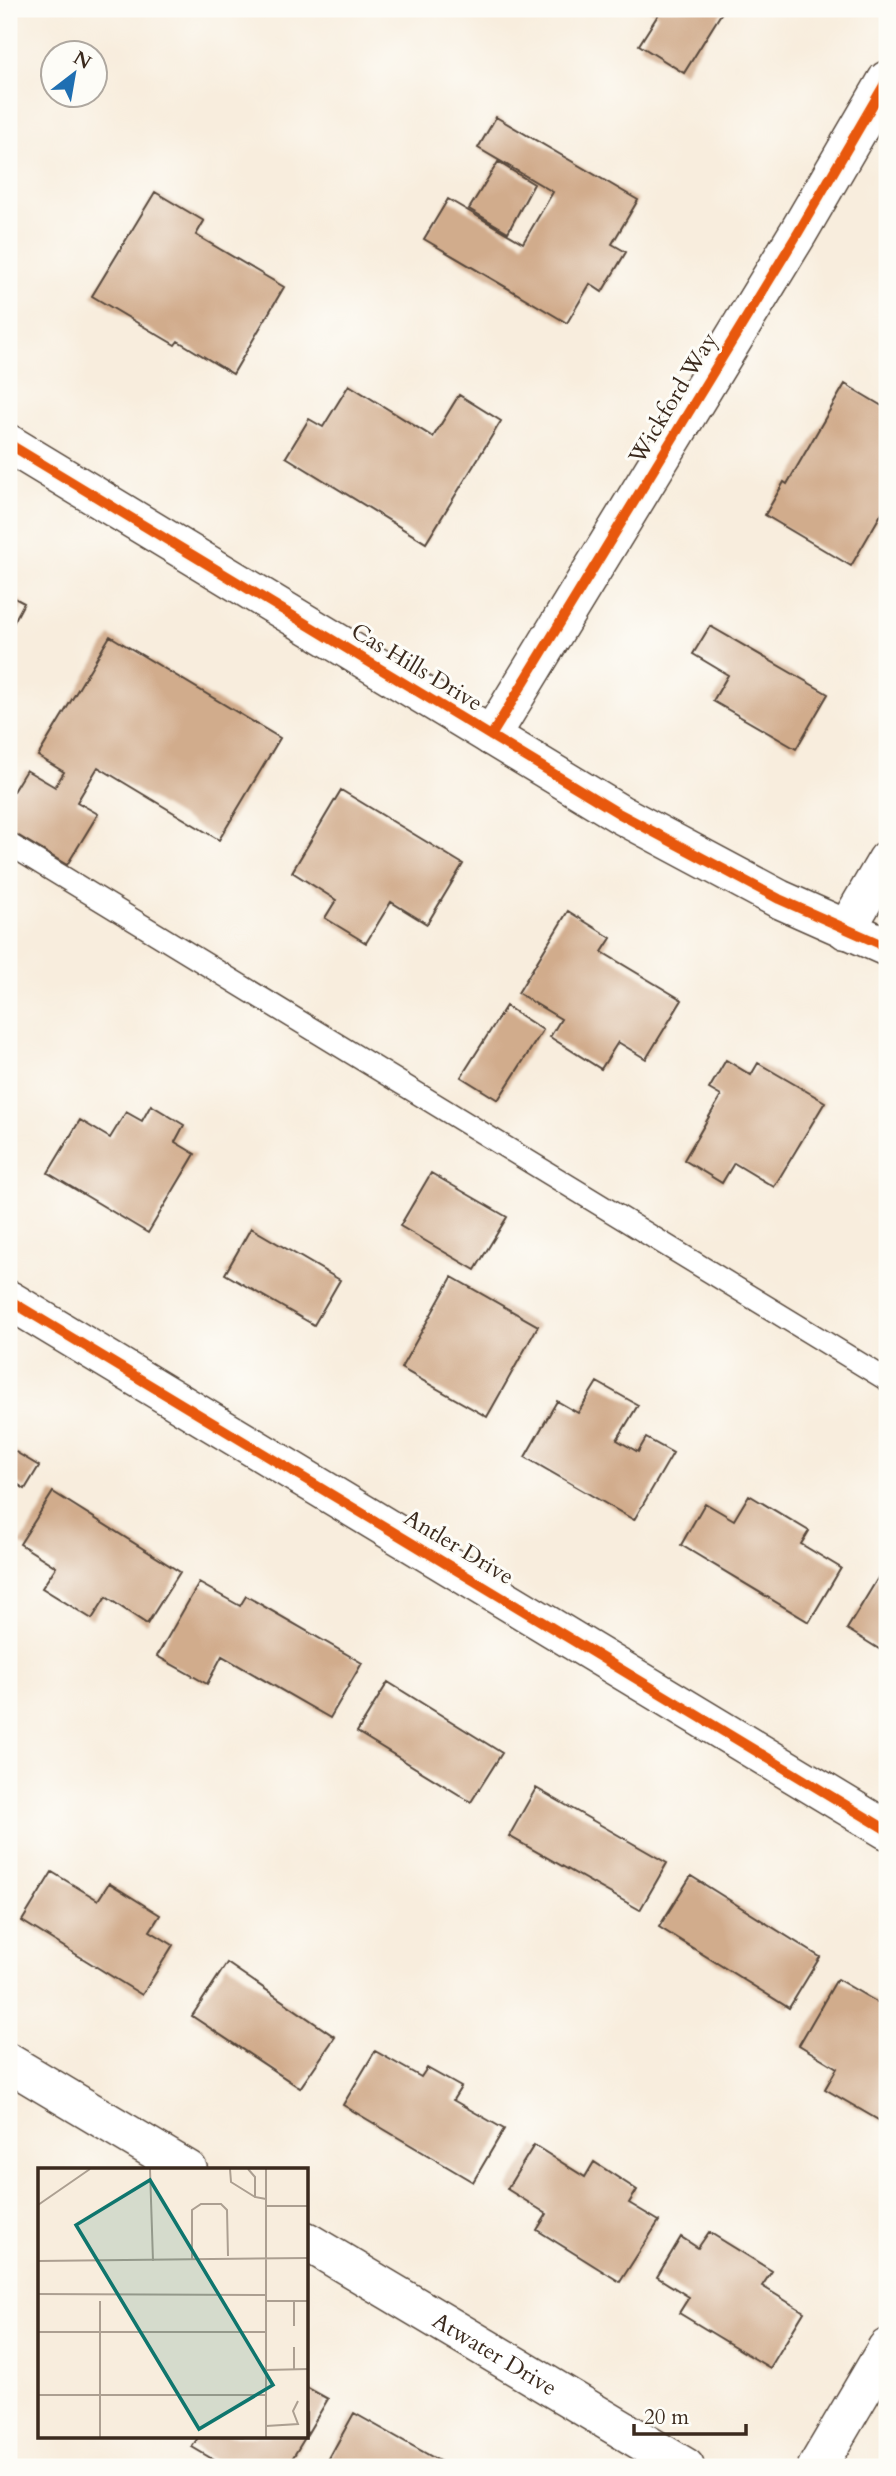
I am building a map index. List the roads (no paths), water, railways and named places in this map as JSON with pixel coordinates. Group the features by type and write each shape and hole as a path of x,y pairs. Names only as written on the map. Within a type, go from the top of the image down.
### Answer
{"street":[{"name":"Wickford Way","path":"491,736 791,244 887,80"},
{"name":"Cas Hills Drive","path":"9,444 620,814 779,899 887,947"},
{"path":"846,930 887,860"},
{"name":"Antler Drive","path":"9,1300 887,1830"},
{"path":"9,2063 185,2168"},
{"name":"Atwater Drive","path":"308,2242 685,2467"},
{"path":"817,2467 887,2348"}],"lane":[{"path":"9,844 887,1380"}]}
